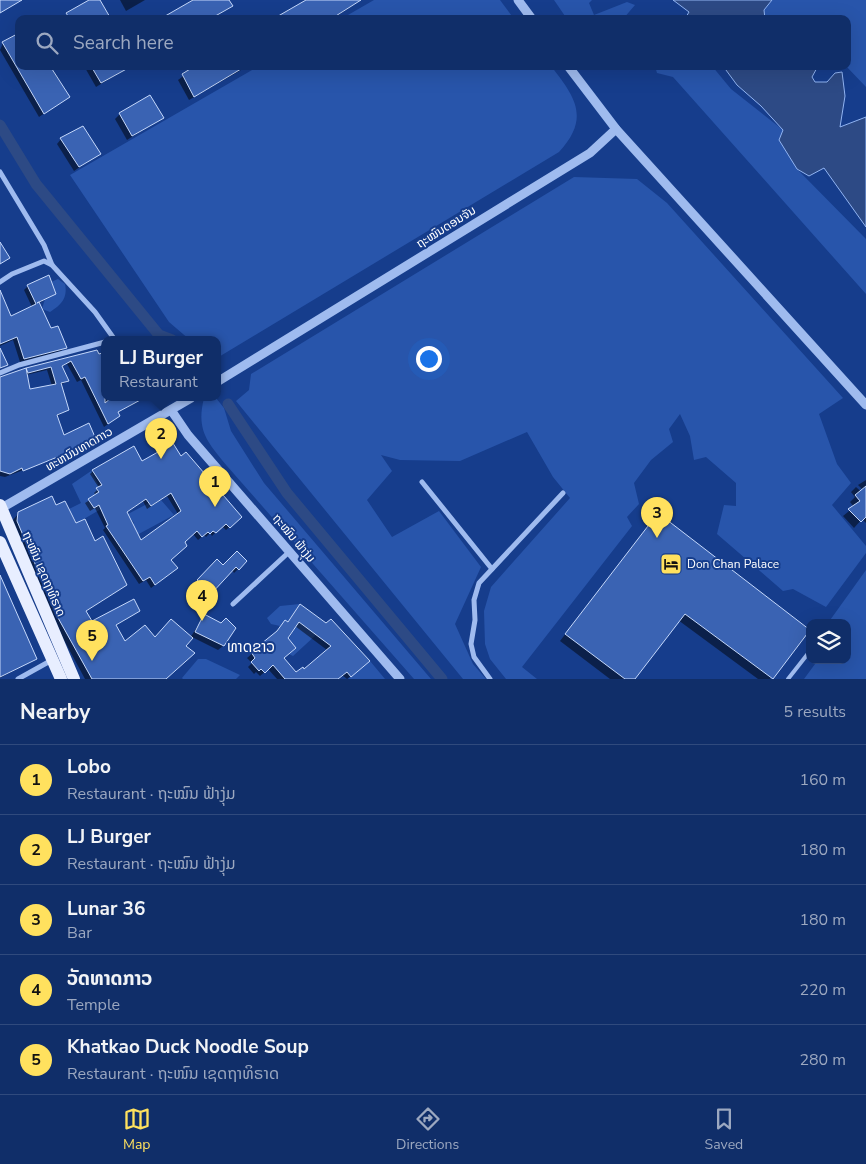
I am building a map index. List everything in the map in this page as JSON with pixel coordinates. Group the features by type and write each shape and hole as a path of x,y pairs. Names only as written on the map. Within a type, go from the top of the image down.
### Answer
{"main road":[{"name":"ຖະໜົນ ເຊດຖາທິຣາດ","path":"0,507 74,679"},
{"path":"0,542 61,679"}],"street":[{"path":"518,0 529,15"},
{"path":"571,70 616,129 866,405"},
{"name":"ຖະໝົນດອນຈັນ","path":"221,380 590,153 616,129"},
{"path":"0,172 44,245 52,265 95,312 112,336"},
{"path":"0,282 12,274 44,261 52,265"},
{"path":"0,372 101,343"},
{"path":"171,410 183,401"},
{"name":"ທະຫນົນທາດກາວ","path":"0,507 171,410"},
{"name":"ຖະໝົນ ຟ້າງຸ່ມ","path":"171,410 188,435 400,679"},
{"path":"422,482 492,569"},
{"path":"490,679 474,657 471,644 475,620 474,600 479,583 562,493"},
{"path":"233,604 289,552"},
{"path":"18,679 53,660"}],"lane":[{"path":"788,679 806,656"}],"shaded area":[{"path":"374,0 500,0 511,15 348,15"},
{"path":"554,0 592,0 589,3 594,15 564,15"},
{"path":"673,0 772,0 764,10 765,15 687,15 689,12"},
{"path":"772,0 866,0 866,87 850,70 851,15 765,15 764,10"},
{"path":"627,2 635,5 626,15 594,15"},
{"path":"252,70 554,70 573,98 576,108 577,118 574,129 569,140 559,152 221,356 221,336 185,336 169,322 70,175"},
{"path":"656,70 715,70 731,89 783,130 797,169 866,239 866,294 673,77 657,73"},
{"path":"726,70 816,70 812,77 815,82 827,82 835,73 842,72 845,96 840,127 866,117 866,227 824,168 809,176 797,169 779,140 783,130 761,106 737,85"},
{"path":"574,177 637,179 667,203 843,398 819,414 837,464 851,483 832,505 866,546 866,553 826,607 793,589 783,591 717,534 724,505 736,506 736,483 706,457 694,460 690,436 680,414 669,429 673,442 651,460 634,483 639,504 627,517 632,526 522,667 537,679 506,679 490,659 485,644 484,611 491,587 570,498 553,477 527,432 460,461 400,460 381,455 392,471 367,500 392,537 439,511 481,567 455,624 473,664 486,679 463,679 236,401 249,390 251,374"},
{"path":"58,279 65,284 66,289 63,301 50,312 42,309 45,299 56,294 51,282"},
{"path":"203,401 218,401 224,408 231,431 264,483 431,679 414,679 220,458 202,427"},
{"path":"91,471 99,486 96,488 99,492 88,499 93,508 99,505 101,509 77,523 69,509 81,503 72,484"},
{"path":"161,500 174,515 135,536 132,525 134,523 128,514 149,503 151,506"},
{"path":"866,570 866,679 804,679 815,664 851,664 851,619 831,619"},
{"path":"300,604 292,616 317,634 293,656 289,654 296,648 289,639 295,627 285,620 280,626 271,624 267,618 280,606"},
{"path":"198,659 206,659 240,675 236,679 183,679"},
{"path":"370,661 385,679 348,679"}],"building":[{"path":"0,0 22,0 0,13"},
{"path":"89,0 100,0 109,15 67,15 66,13"},
{"path":"193,0 229,0 233,6 217,15 167,15"},
{"path":"306,0 361,0 337,15 280,15"},
{"path":"15,35 15,64 2,42"},
{"path":"18,70 53,70 70,97 44,114"},
{"path":"93,70 125,70 101,83"},
{"path":"188,70 239,70 194,97 182,74"},
{"path":"150,95 164,118 132,136 119,113"},
{"path":"83,126 101,154 79,167 60,138"},
{"path":"0,242 10,258 0,264"},
{"path":"49,275 56,294 39,302 51,328 58,326 67,348 24,359 17,337 0,344 0,290 11,316 36,304 27,285"},
{"path":"0,348 8,365 0,368"},
{"path":"97,350 99,354 101,353 101,401 105,401 105,403 107,401 138,401 118,412 120,416 108,424 85,377 81,379 71,361 62,366 69,381 61,383 69,410 57,415 64,435 89,423 95,437 80,444 82,447 23,471 22,468 10,474 0,471 0,377 26,368","holes":["51,367 56,384 30,389 26,368 28,373"]},
{"path":"171,440 181,456 186,452 242,517 230,528 226,524 216,533 213,531 210,534 208,532 202,537 197,531 185,542 187,546 171,560 178,568 155,585 150,577 143,581 106,526 108,525 99,505 94,508 88,499 99,492 96,488 102,485 92,470 134,446 142,461 165,448 162,445","holes":["171,493 181,511 141,540 127,512 146,499 151,506"]},
{"path":"866,486 866,517 861,522 848,509 860,501 855,495"},
{"path":"52,496 56,505 65,501 76,523 85,519 95,541 103,536 127,585 86,611 92,621 134,599 140,611 116,625 125,641 145,625 155,637 171,619 193,638 186,646 195,653 166,679 92,679 57,616 17,521 18,512"},
{"name":"Don Chan Palace","path":"658,513 806,627 806,635 773,679 685,614 635,679 625,679 565,634"},
{"path":"237,551 247,561 239,570 236,567 211,594 197,580 217,559 223,565"},
{"path":"0,575 37,659 0,677"},
{"path":"300,604 326,623 331,619 370,661 351,677 347,672 338,679 285,679 273,665 265,673 261,669 259,671 251,662 255,658 251,652 277,631 285,620 288,622","holes":["299,622 331,646 304,669 303,667 296,672 284,658 296,648 288,638"]},
{"path":"204,614 221,623 226,618 236,628 224,646 195,632"}],"waterway":[{"path":"0,125 36,184 162,336"},
{"path":"228,404 287,493 442,679"}],"place":[{"name":"LJ Burger","path":"161,459"},
{"name":"Lobo","path":"215,507"},
{"name":"Lunar 36","path":"657,538"},
{"name":"Don Chan Palace","path":"671,564"},
{"name":"ວັດທາດກາວ","path":"202,621"},
{"name":"Khatkao Duck Noodle Soup","path":"92,661"}],"district":[{"name":"ທາດຂາວ","path":"251,647"}]}
